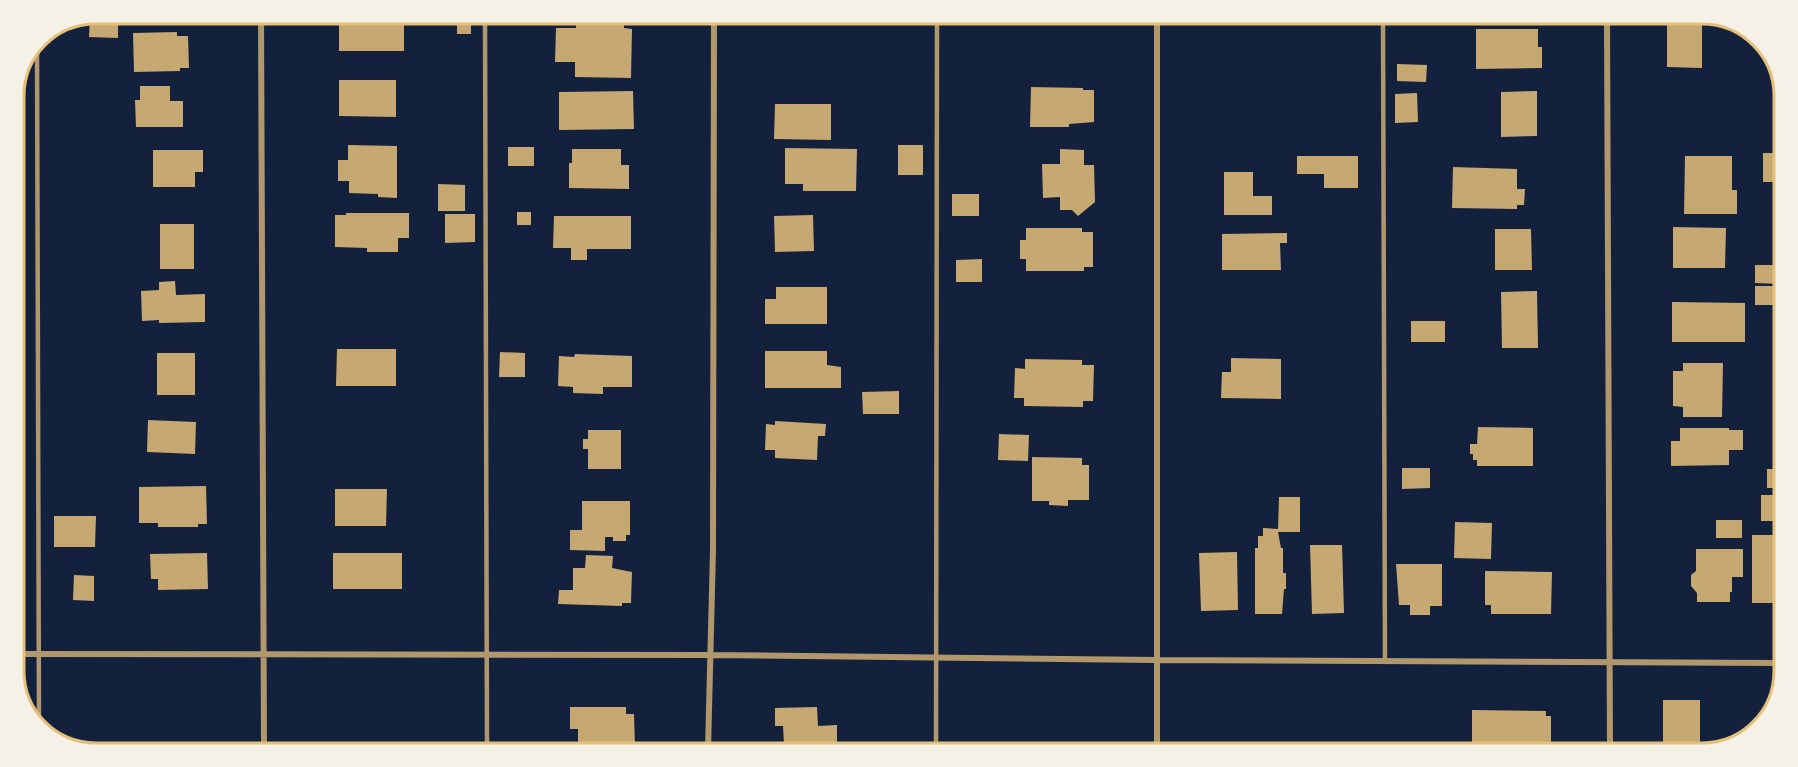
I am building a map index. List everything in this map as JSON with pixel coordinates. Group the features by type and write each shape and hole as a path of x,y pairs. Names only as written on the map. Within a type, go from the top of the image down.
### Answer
{"street":[{"path":"261,24 264,743"},
{"path":"708,743 713,550 714,24"},
{"path":"1157,24 1157,743"},
{"path":"1607,24 1610,743"},
{"path":"24,654 710,655 1385,662 1774,663"}],"lane":[{"path":"485,24 487,743"},
{"path":"936,24 936,743"},
{"path":"1383,24 1385,662"},
{"path":"37,55 39,715"}],"building":[{"path":"90,24 118,24 118,38 89,37"},
{"path":"339,24 404,24 404,51 339,51"},
{"path":"457,24 471,24 471,34 457,34"},
{"path":"576,24 624,24 624,28 632,29 631,78 575,77 575,62 555,62 556,28 576,28"},
{"path":"1667,24 1702,24 1702,68 1667,67"},
{"path":"1476,29 1538,29 1538,47 1542,47 1542,68 1476,69"},
{"path":"177,32 177,36 188,36 189,68 180,68 180,71 134,72 133,33"},
{"path":"1397,64 1427,65 1426,82 1397,81"},
{"path":"339,80 396,80 396,117 339,116"},
{"path":"140,86 170,86 170,101 183,101 183,127 136,127 135,100 140,100"},
{"path":"1031,87 1094,90 1094,122 1069,124 1069,127 1030,127"},
{"path":"633,91 634,129 559,130 559,92"},
{"path":"1537,91 1537,136 1501,137 1501,92"},
{"path":"1417,93 1418,122 1395,123 1395,94"},
{"path":"775,104 831,104 831,140 774,139"},
{"path":"348,145 397,146 397,198 378,197 378,194 349,193 349,181 338,181 338,160 348,160"},
{"path":"898,145 923,145 923,175 898,175"},
{"path":"508,147 534,147 534,166 508,166"},
{"path":"785,148 857,149 856,191 803,191 803,184 785,184"},
{"path":"572,149 621,149 621,165 629,165 629,189 569,188 569,163 572,163"},
{"path":"1060,149 1084,150 1084,165 1094,165 1095,202 1078,216 1072,210 1060,210 1060,197 1043,198 1042,164 1060,164"},
{"path":"153,150 203,150 203,172 195,172 195,187 153,187"},
{"path":"1763,153 1774,153 1774,182 1763,182"},
{"path":"1297,156 1358,156 1358,188 1324,188 1324,174 1297,174"},
{"path":"1685,156 1732,156 1732,190 1737,190 1737,214 1684,214"},
{"path":"1453,167 1517,169 1517,189 1525,189 1524,205 1517,205 1517,209 1452,208"},
{"path":"1224,172 1253,172 1253,196 1272,196 1272,215 1224,215"},
{"path":"438,184 465,185 465,211 438,211"},
{"path":"952,194 979,194 979,216 952,216"},
{"path":"517,212 531,212 531,225 517,225"},
{"path":"346,213 409,213 409,238 398,238 398,252 367,252 367,248 335,247 335,215 346,215"},
{"path":"445,214 475,214 475,242 445,243"},
{"path":"813,215 814,251 775,252 774,216"},
{"path":"554,216 631,216 631,249 587,249 587,260 571,260 571,248 553,248"},
{"path":"160,224 194,224 194,269 160,269"},
{"path":"1673,227 1726,228 1725,268 1673,268"},
{"path":"1026,228 1082,228 1082,232 1093,232 1093,267 1084,267 1084,271 1026,271 1026,259 1020,259 1020,240 1026,240"},
{"path":"1495,229 1531,229 1532,270 1495,270"},
{"path":"1287,233 1287,243 1280,243 1281,270 1222,270 1222,234"},
{"path":"982,259 982,282 956,282 956,260"},
{"path":"1755,265 1774,265 1774,284 1755,283"},
{"path":"175,281 176,295 205,294 205,322 142,321 141,291 159,290 159,282"},
{"path":"1755,286 1774,286 1774,305 1755,305"},
{"path":"776,287 827,287 827,324 765,324 765,299 776,299"},
{"path":"1537,291 1538,348 1502,348 1501,292"},
{"path":"1672,302 1745,303 1745,342 1672,342"},
{"path":"1411,321 1445,321 1445,342 1411,342"},
{"path":"337,349 396,349 396,386 336,386"},
{"path":"765,351 827,351 827,365 841,367 841,388 765,388"},
{"path":"500,352 525,353 525,377 499,377"},
{"path":"157,353 195,353 195,395 157,395"},
{"path":"575,354 632,356 632,387 603,387 603,394 573,393 573,387 558,386 559,356 574,357"},
{"path":"1231,358 1281,359 1281,399 1221,398 1222,372 1231,372"},
{"path":"1025,359 1082,360 1082,365 1094,365 1093,401 1083,401 1083,407 1024,406 1024,398 1014,398 1015,368 1025,369"},
{"path":"1683,363 1723,363 1722,417 1683,417 1683,407 1673,406 1673,371 1683,371"},
{"path":"899,391 899,414 863,414 862,392"},
{"path":"148,420 196,422 195,454 147,452"},
{"path":"775,421 826,424 825,436 818,436 817,460 775,458 775,450 765,450 766,424 775,425"},
{"path":"1478,427 1533,428 1533,466 1477,466 1477,460 1473,460 1473,454 1470,454 1470,444 1477,444"},
{"path":"1680,428 1743,430 1743,450 1729,450 1729,465 1671,466 1671,441 1680,441"},
{"path":"588,430 621,430 621,469 588,469 588,449 583,449 583,439 588,439"},
{"path":"999,434 1029,435 1028,461 998,460"},
{"path":"1032,457 1082,458 1082,465 1089,465 1089,500 1068,500 1068,506 1049,505 1049,501 1032,501"},
{"path":"1402,468 1430,468 1430,488 1402,489"},
{"path":"1767,469 1774,469 1774,488 1767,488"},
{"path":"206,486 207,524 198,524 198,527 158,527 158,523 139,523 139,487"},
{"path":"335,489 387,489 386,526 335,526"},
{"path":"1761,495 1774,495 1774,521 1761,521"},
{"path":"1279,497 1300,497 1300,532 1278,532 1281,548 1283,548 1283,573 1286,573 1282,614 1255,614 1255,548 1258,548 1258,536 1263,536 1263,528 1278,529"},
{"path":"582,501 630,501 630,535 626,535 626,541 613,541 613,537 605,537 605,551 570,550 570,530 582,530"},
{"path":"54,516 96,516 95,547 54,547"},
{"path":"1716,520 1742,520 1742,538 1716,538"},
{"path":"1455,522 1492,523 1491,559 1454,558"},
{"path":"1752,535 1774,535 1774,603 1752,603"},
{"path":"1310,545 1342,545 1344,613 1312,614"},
{"path":"1696,549 1743,549 1743,577 1732,577 1730,602 1697,602 1697,593 1691,586 1691,575 1696,571"},
{"path":"1237,552 1238,610 1201,611 1199,553"},
{"path":"207,553 208,589 158,590 158,579 151,579 150,554"},
{"path":"333,553 402,553 402,589 333,589"},
{"path":"586,555 613,556 612,568 632,572 631,603 622,603 622,606 558,604 559,590 573,590 573,568 585,568"},
{"path":"1396,564 1442,564 1442,606 1430,606 1430,615 1410,615 1410,605 1399,605"},
{"path":"1485,571 1552,572 1551,614 1491,614 1491,605 1485,605"},
{"path":"74,575 94,576 94,601 73,600"},
{"path":"1663,700 1700,700 1700,743 1663,743"},
{"path":"570,707 626,707 626,714 634,714 635,743 578,743 578,729 570,729"},
{"path":"817,707 818,726 837,725 837,743 784,743 783,726 775,726 775,708"},
{"path":"1472,710 1546,711 1546,716 1551,716 1551,743 1472,743"}]}
